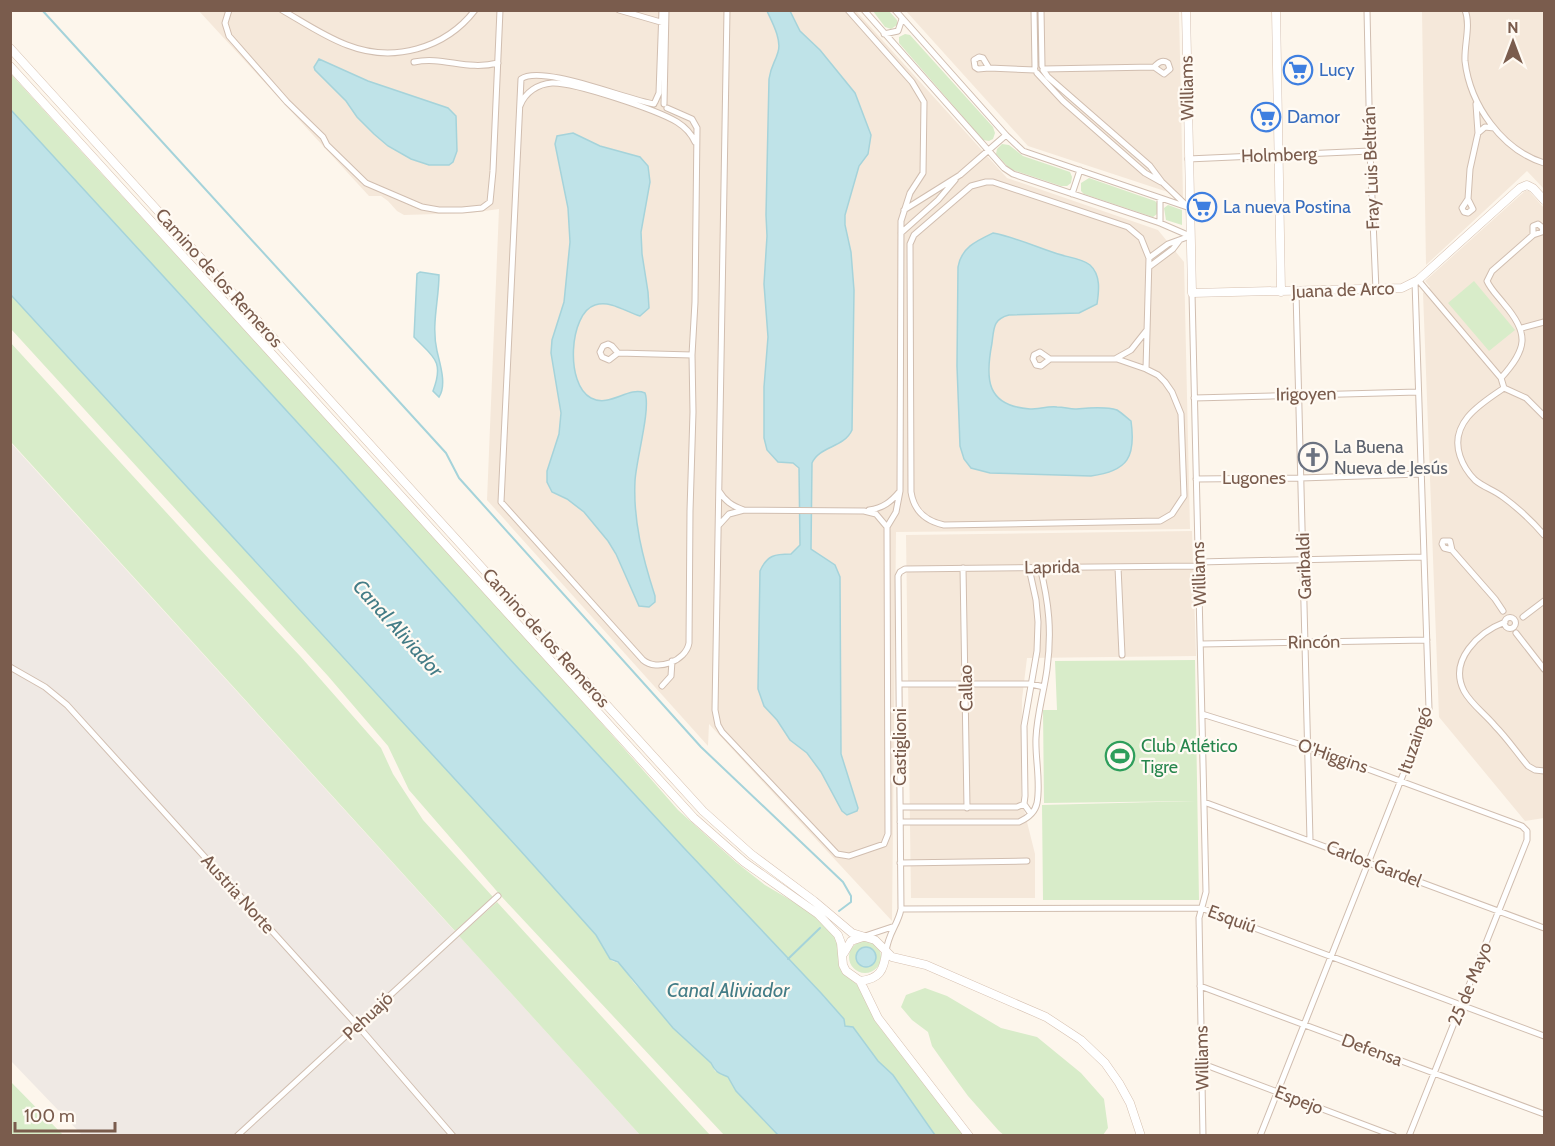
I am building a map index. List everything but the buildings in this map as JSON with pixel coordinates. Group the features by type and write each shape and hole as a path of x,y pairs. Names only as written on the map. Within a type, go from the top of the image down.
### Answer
{"main road":[{"name":"Williams","path":"1186,10 1192,293"},
{"path":"1276,10 1281,292"},
{"name":"Camino de los Remeros","path":"10,48 703,811 751,854 852,933 875,940 892,957 926,965 1046,1017 1066,1029 1094,1052 1114,1074 1130,1102 1141,1136"},
{"name":"Camino de los Remeros","path":"10,66 694,818 744,862 826,921 842,943 846,971 860,981 878,1018 969,1136"},
{"name":"Juana de Arco","path":"1192,293 1402,288 1417,281 1520,188 1527,185 1545,200"},
{"path":"843,958 851,941 865,936"},
{"path":"860,981 868,980 879,974 885,964 886,952"}],"street":[{"path":"229,10 225,23 229,36 287,102 323,137 327,145 360,179 430,208 462,210 482,207 490,202 500,10"},
{"path":"282,10 347,45 396,54 434,44 458,29 476,10"},
{"path":"619,10 663,23"},
{"path":"654,106 659,93 664,10"},
{"path":"727,10 715,710 718,725 837,854 849,856 884,844 887,839 887,527 896,512 900,491 901,233 904,210 910,193 923,173 924,102 912,82 848,10"},
{"path":"895,10 1006,135 1023,151 1190,208"},
{"path":"1034,10 1039,69 1150,166 1162,182 1190,208"},
{"path":"1039,69 1041,10"},
{"name":"Fray Luis Beltrán","path":"1367,10 1376,290"},
{"path":"1465,10 1467,18 1465,63 1480,108 1494,128 1510,143 1545,163"},
{"path":"867,12 1004,168 1013,174 1160,223 1190,236"},
{"path":"884,34 898,31 902,19"},
{"path":"663,23 667,112 663,115"},
{"path":"414,63 435,60 482,67 498,63"},
{"path":"989,68 1154,67"},
{"path":"519,111 528,94 538,86 551,83 654,106 665,106 694,121 697,128 689,643 687,652 672,661 655,666 643,660 501,502 520,79 527,76 552,77 654,106 663,115 686,129 696,144"},
{"path":"1468,199 1470,169 1478,133 1474,94"},
{"path":"1478,133 1485,127 1494,128"},
{"path":"901,233 938,200 960,175 1006,135"},
{"name":"Holmberg","path":"1188,159 1370,151"},
{"path":"1072,194 1080,170"},
{"path":"904,210 960,175"},
{"path":"1050,359 1115,359 1146,369 1158,375 1165,382 1181,414 1184,496 1179,506 1167,517 1152,523 944,525 926,519 916,509 911,492 910,244 914,235 971,186 993,182 1128,227 1141,238 1149,258 1146,369"},
{"path":"1160,198 1160,223"},
{"path":"1149,258 1168,244 1190,236"},
{"path":"1501,378 1520,350 1522,328 1487,281 1492,271 1533,236"},
{"path":"1149,267 1173,249 1179,240"},
{"path":"1417,281 1501,378 1504,388 1526,398 1545,416"},
{"name":"Ituzaingó","path":"1260,1136 1429,709 1420,474 1417,281"},
{"name":"Garibaldi","path":"1296,292 1310,840"},
{"name":"Williams","path":"1192,293 1206,891 1198,918 1203,1136"},
{"path":"1522,328 1545,322"},
{"path":"1115,359 1131,350 1146,331"},
{"path":"618,353 692,355"},
{"path":"1504,388 1485,400 1468,416 1458,438 1459,453 1462,462 1475,480 1502,496 1545,535"},
{"name":"Irigoyen","path":"1194,398 1418,392"},
{"name":"Lugones","path":"1196,478 1301,478 1420,474"},
{"path":"719,490 730,504 744,510"},
{"path":"864,511 883,507 900,491"},
{"path":"718,526 729,514 744,510 814,510 864,511 876,514 887,527"},
{"path":"1452,550 1495,599 1516,633 1545,669"},
{"name":"Laprida","path":"905,569 1118,567 1304,559 1423,557"},
{"path":"900,822 1019,822 1031,814 1037,804 1036,740 1050,646 1051,618 1040,567"},
{"path":"1118,567 1122,655"},
{"name":"Callao","path":"963,568 967,808"},
{"path":"1029,568 1038,622 1037,651 1024,726 1024,804 1031,814"},
{"name":"Castiglioni","path":"886,952 889,934 901,909 898,576 905,569"},
{"path":"1545,601 1523,617 1495,626 1477,639 1467,651 1461,668 1461,682 1467,696 1496,726 1528,766 1535,770 1545,771"},
{"name":"Rincón","path":"1201,644 1427,640"},
{"path":"662,686 671,676 672,661"},
{"name":"Austria Norte","path":"10,667 45,687 67,705 357,1026 453,1136"},
{"path":"899,684 1032,684 1044,687"},
{"name":"O'Higgins","path":"1202,714 1308,747 1401,780 1522,826 1527,831"},
{"name":"Carlos Gardel","path":"1204,802 1545,928"},
{"path":"900,807 1017,807 1024,804"},
{"name":"25 de Mayo","path":"1409,1136 1527,840 1527,831"},
{"path":"900,864 1027,861"},
{"name":"Pehuajó","path":"237,1136 498,896"},
{"name":"Esquiú","path":"901,909 1201,908 1545,1036"},
{"path":"865,936 893,926"},
{"name":"Defensa","path":"1200,986 1545,1114"},
{"name":"Espejo","path":"1203,1064 1394,1136"}],"shaded area":[{"path":"199,11 856,11 1007,178 1158,230 1184,262 1190,529 896,532 892,921 709,724 708,746 487,500 499,209 470,213 404,215 381,196 369,196"},
{"path":"906,11 1179,11 1183,197 1028,146"},
{"path":"1422,11 1544,11 1544,189 1527,171 1426,265"},
{"path":"1525,191 1529,191 1544,208 1544,818 1525,821 1439,717 1423,293 1430,287 1425,281"},
{"path":"10,442 640,1135 82,1135 11,1061"},
{"path":"1192,531 1196,656 1027,658 1022,699 1021,798 1035,854 1035,898 911,898 906,535"}],"green space":[{"path":"873,11 889,11 897,20 897,25 891,29 885,27"},
{"path":"905,34 910,35 993,127 995,133 993,139 983,140 899,43 899,37"},
{"path":"10,73 430,532 678,810 737,863 765,885 804,908 829,929 840,946 839,967 862,989 867,1005 878,1025 964,1135 935,1135 893,1075 878,1061 853,1028 845,1026 844,1019 821,993 507,656 339,468 11,110"},
{"path":"1002,144 1009,145 1023,156 1070,172 1071,183 1061,186 1010,169 996,154"},
{"path":"1089,178 1155,201 1158,204 1157,214 1153,217 1084,194 1081,191 1081,183"},
{"path":"1168,205 1182,210 1182,225 1166,220 1164,208"},
{"path":"1474,281 1515,330 1489,351 1448,303"},
{"path":"11,295 519,849 596,935 612,961 622,966 634,983 711,1063 715,1071 728,1077 758,1115 778,1135 724,1135 501,896 409,790 388,746 328,676 11,329"},
{"path":"10,342 300,656 381,748 393,774 423,820 493,897 455,931 11,442"},
{"path":"1195,660 1199,900 1043,900 1042,805 1195,801 1044,803 1043,710 1057,710 1055,661"},
{"path":"497,902 710,1135 640,1135 459,936"},
{"path":"865,941 876,946 881,957 876,968 865,973 854,968 849,957 854,946"},
{"path":"925,988 947,996 1001,1028 1037,1037 1081,1073 1104,1099 1108,1128 1103,1135 1005,1136 968,1096 932,1046 928,1032 912,1020 901,1007 906,995"},
{"path":"11,1082 63,1135 11,1135"}],"water":[{"path":"767,11 790,11 800,31 820,50 855,93 871,135 868,154 859,166 845,215 854,290 852,430 843,440 815,457 812,463 811,549 835,565 840,577 841,754 858,808 857,811 847,815 842,811 821,772 807,753 790,740 777,720 764,706 758,689 760,571 769,559 776,555 791,554 800,545 799,468 793,463 778,462 767,450 764,438 764,387 768,337 764,284 767,236 769,79 779,47 776,31"},
{"path":"319,59 368,81 448,108 456,116 457,151 453,162 449,165 429,165 411,159 388,146 357,117 346,101 315,70 314,67"},
{"name":"Canal Aliviador","path":"11,110 339,468 507,656 821,993 844,1019 845,1026 853,1027 878,1061 893,1075 935,1135 778,1135 736,1091 728,1077 716,1071 711,1063 673,1028 618,962 610,959 596,935 519,849 11,295"},
{"path":"573,133 600,146 640,157 648,166 650,182 641,232 649,308 640,316 607,304 595,305 586,311 575,335 574,365 583,391 591,398 605,400 632,392 645,393 646,411 636,472 635,496 640,540 655,596 655,602 649,607 639,606 608,541 584,512 567,499 552,492 547,482 547,471 559,434 561,413 551,353 552,340 564,302 570,242 568,208 555,144 557,136"},
{"path":"993,233 1083,261 1094,269 1099,289 1097,304 1079,313 1009,315 997,322 990,356 989,379 997,396 1015,407 1117,410 1131,421 1132,444 1127,460 1114,470 1091,476 990,473 971,468 964,459 960,446 957,366 958,267 966,250 975,242"},
{"path":"420,272 439,275 435,341 443,381 439,397 433,391 438,372 435,360 414,337 417,274"},
{"path":"866,947 873,950 876,957 873,964 866,967 859,964 856,957 859,950"}],"waterway":[{"path":"42,10 446,453 459,478 701,747 843,882 851,896 851,902 839,911"},
{"path":"788,959 820,928"}],"place":[{"name":"Lucy","path":"1298,70"},
{"name":"Damor","path":"1266,117"},
{"name":"La nueva Postina","path":"1202,207"},
{"name":"La Buena Nueva de Jesús","path":"1313,457"},
{"name":"Club Atlético Tigre","path":"1120,756"}]}
